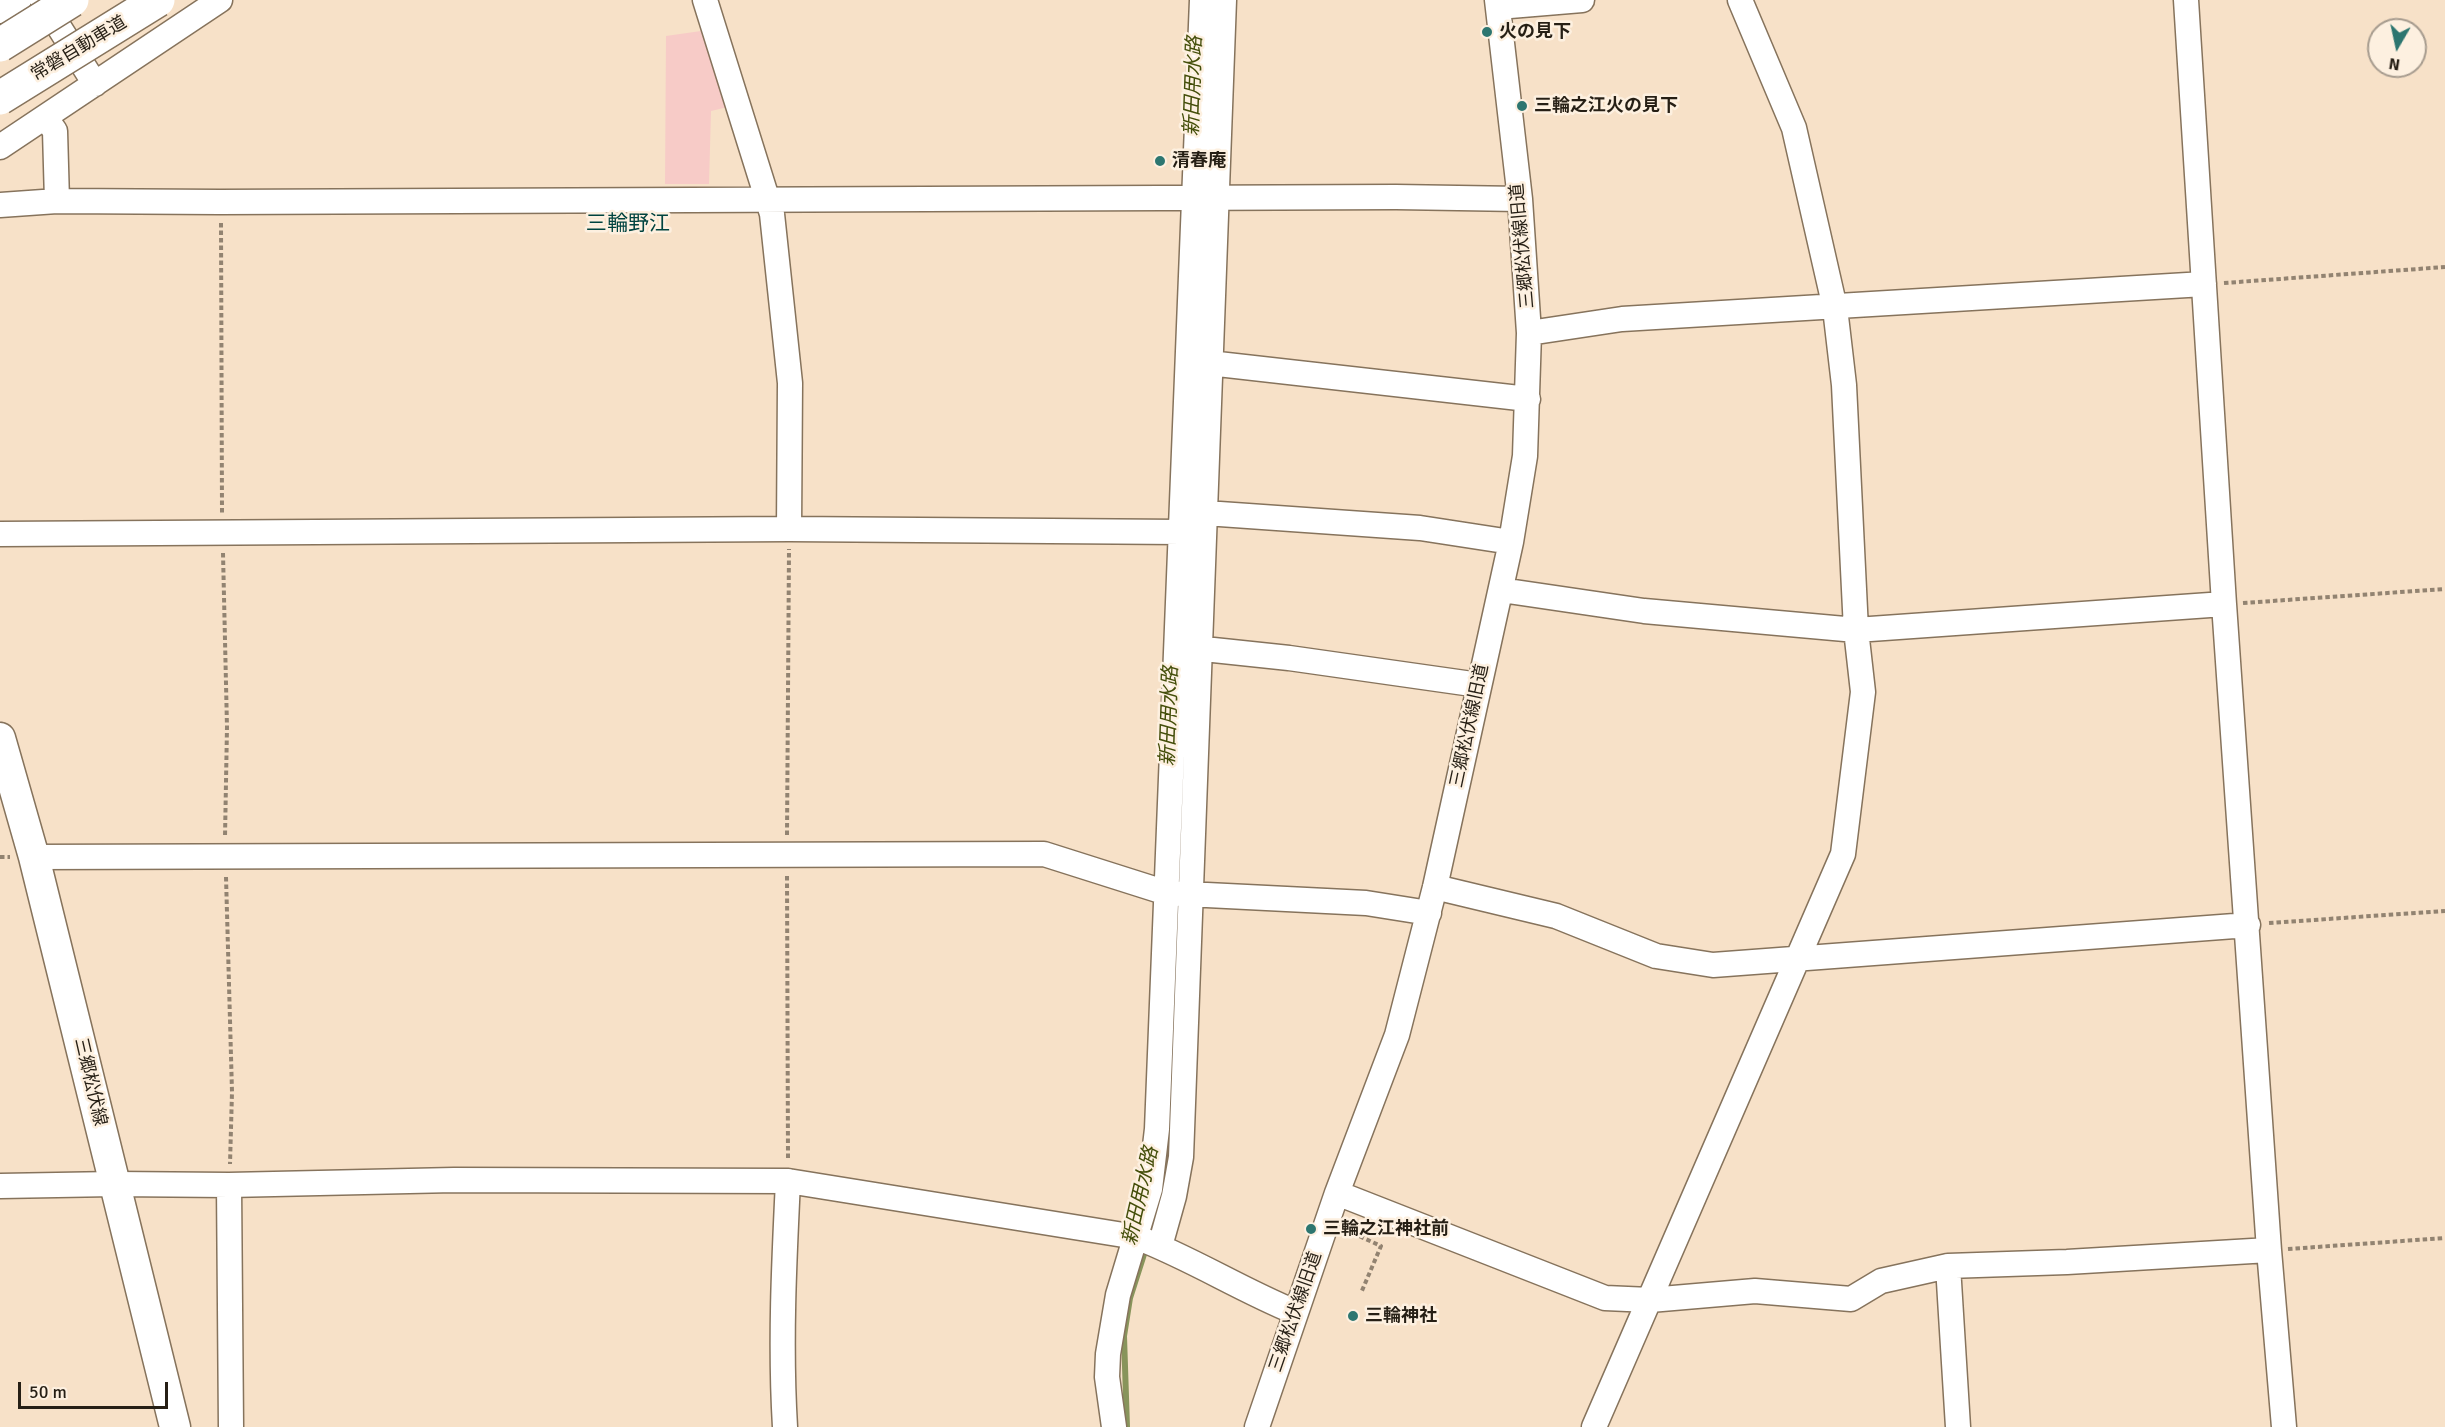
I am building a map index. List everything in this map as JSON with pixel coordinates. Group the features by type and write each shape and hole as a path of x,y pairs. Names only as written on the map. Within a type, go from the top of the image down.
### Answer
{"highway":[{"path":"0,45 72,0"},
{"name":"常磐自動車道","path":"0,98 158,0"}],"main road":[{"name":"三郷松伏線","path":"0,738 34,857 175,1427"}],"street":[{"path":"0,12 19,0"},
{"path":"42,0 95,84"},
{"path":"0,147 220,0"},
{"path":"705,0 769,199 790,383 789,529"},
{"path":"1188,648 1206,513 1209,363 1202,0"},
{"path":"1160,1246 1174,1196 1180,1157 1179,894 1188,648 1182,521 1206,199 1224,0"},
{"path":"1497,4 1582,0"},
{"path":"1594,1427 1843,854 1863,692 1856,630 1844,385 1835,308 1794,128 1740,0"},
{"path":"2186,0 2224,604 2269,1250 2284,1427"},
{"name":"三郷松伏線旧道","path":"1257,1427 1337,1193 1395,1043 1429,913 1511,542 1525,456 1529,333 1520,200 1497,4"},
{"path":"45,117 55,131 57,201"},
{"path":"0,205 57,201 1407,197 1520,200"},
{"path":"1529,333 1622,319 1835,308 2204,284"},
{"path":"1209,363 1528,399"},
{"path":"0,534 789,529 1128,530 1182,521 1206,513 1420,528 1511,542"},
{"path":"1501,590 1644,611 1755,623 1856,630 2224,604"},
{"path":"1188,648 1479,685"},
{"path":"34,857 1044,854 1179,894 1366,903 1429,913"},
{"path":"1435,887 1556,916 1656,956 1713,965 2248,925"},
{"path":"1114,1427 1107,1377 1108,1354 1118,1296 1150,1189 1179,894"},
{"path":"0,1186 230,1185 454,1180 788,1181 1136,1237 1160,1246 1272,1302 1295,1311"},
{"path":"785,1427 783,1320 788,1181"},
{"path":"230,1185 231,1427"},
{"path":"1337,1193 1605,1298 1650,1300 1755,1291 1851,1299 1881,1281 1948,1266 2067,1262 2269,1250"},
{"path":"1948,1266 1958,1427"}],"path":[{"path":"220,202 222,533 227,728 225,855 232,1092 230,1185"},
{"path":"2204,284 2445,267"},
{"path":"2224,604 2445,589"},
{"path":"2248,925 2445,911"},
{"path":"1327,1222 1381,1246 1361,1293"},
{"path":"2269,1250 2445,1238"}],"shaded area":[{"path":"708,30 728,107 711,111 709,184 665,184 666,36"}],"waterway":[{"name":"新田用水路","path":"1149,1238 1170,1155"},
{"name":"新田用水路","path":"1127,1427 1124,1336 1130,1298 1146,1248"}],"place":[{"name":"火の見下","path":"1487,32"},
{"name":"三輪之江火の見下","path":"1522,106"},
{"name":"清春庵","path":"1160,161"},
{"name":"三輪之江神社前","path":"1311,1229"},
{"name":"三輪神社","path":"1353,1316"}],"district":[{"name":"三輪野江","path":"628,224"}]}
